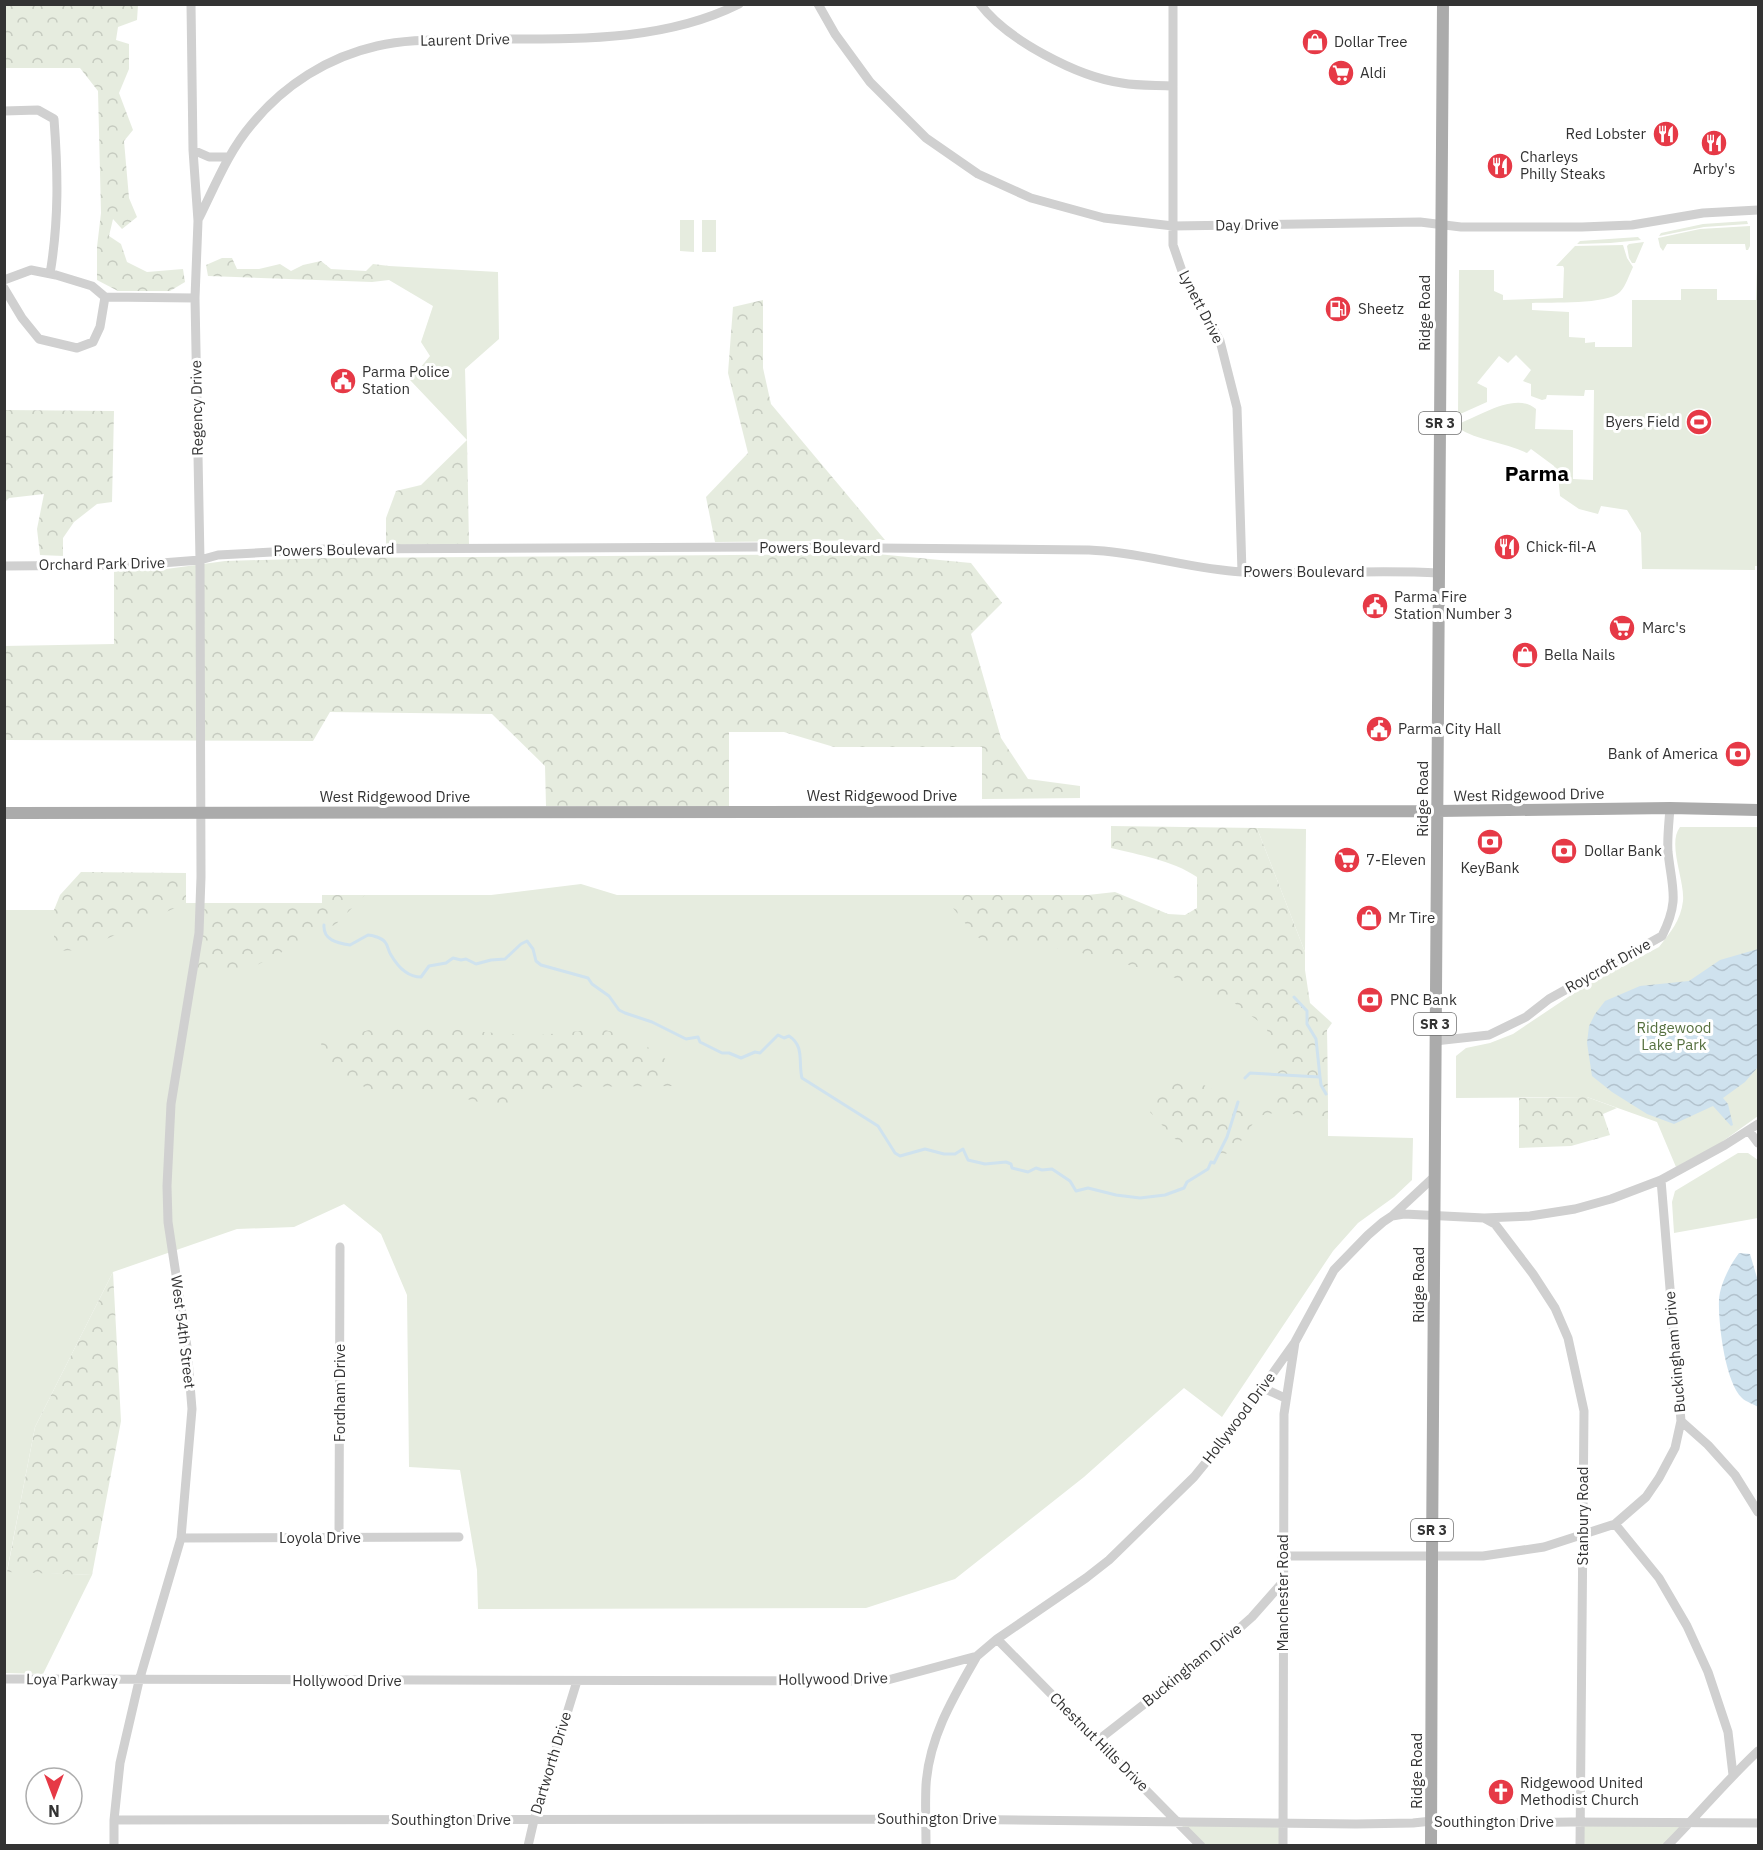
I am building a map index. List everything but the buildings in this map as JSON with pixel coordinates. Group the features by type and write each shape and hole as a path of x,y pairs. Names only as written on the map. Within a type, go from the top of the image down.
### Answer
{"main road":[{"name":"Ridge Road","path":"1431,1845 1431,1556 1443,4"},
{"name":"West Ridgewood Drive","path":"4,813 1438,811 1670,808 1758,810"}],"street":[{"name":"Regency Drive","path":"191,4 193,150 198,221 195,298 202,812"},
{"name":"Laurent Drive","path":"198,221 229,157 253,122 283,93 322,67 362,50 412,40 593,38 636,34 681,26 723,12 739,4"},
{"name":"Day Drive","path":"818,4 835,34 870,82 926,138 978,174 1039,201 1104,218 1173,226 1409,222 1461,227 1605,226 1647,223 1703,213 1758,210"},
{"path":"980,4 1012,34 1040,52 1079,71 1121,83 1173,86"},
{"name":"Lynett Drive","path":"1173,4 1173,245 1183,274 1220,341 1237,408 1242,572"},
{"path":"4,111 38,110 54,118 58,178 55,244 50,274"},
{"path":"193,150 209,157 229,157"},
{"path":"4,280 32,270 92,285 105,297 195,298"},
{"path":"4,288 22,318 39,339 77,348 93,342 100,327 105,297"},
{"name":"Powers Boulevard","path":"200,560 218,555 326,549 1089,550 1242,572 1439,573"},
{"name":"Orchard Park Drive","path":"4,566 135,565 200,560"},
{"name":"Roycroft Drive","path":"1435,1041 1489,1035 1526,1017 1550,999 1662,936 1671,918 1675,896 1668,849 1670,808"},
{"name":"West 54th Street","path":"114,1845 114,1820 120,1762 138,1681 181,1538 192,1409 187,1347 168,1222 166,1186 171,1104 199,933 202,812"},
{"path":"1392,1216 1416,1213 1484,1218 1530,1216 1575,1209 1661,1180 1758,1124"},
{"path":"1749,1131 1758,1143"},
{"name":"Hollywood Drive","path":"138,1681 884,1681 977,1656 997,1639 1109,1560 1194,1477 1234,1428 1295,1342 1334,1269 1368,1235 1435,1176"},
{"name":"Buckingham Drive","path":"1282,1556 1483,1556 1544,1547 1615,1524 1646,1497 1675,1448 1681,1420 1661,1180"},
{"name":"Stanbury Road","path":"1484,1218 1495,1224 1533,1274 1555,1308 1568,1338 1584,1411 1580,1845"},
{"name":"Fordham Drive","path":"339,1538 340,1247"},
{"name":"Manchester Road","path":"1283,1845 1282,1556 1285,1398 1295,1342"},
{"path":"1263,1388 1285,1398"},
{"path":"1681,1420 1735,1475 1758,1512"},
{"path":"1615,1524 1659,1578 1687,1626 1708,1672 1728,1732 1733,1775"},
{"name":"Loyola Drive","path":"181,1538 459,1537"},
{"name":"Buckingham Drive","path":"1097,1741 1225,1641 1252,1617 1282,1584"},
{"name":"Chestnut Hills Drive","path":"997,1639 1200,1845"},
{"path":"927,1845 926,1783 936,1740 946,1710 977,1656"},
{"name":"Loya Parkway","path":"4,1679 138,1681"},
{"name":"Dartworth Drive","path":"528,1845 577,1681"},
{"path":"1667,1845 1758,1751"},
{"name":"Southington Drive","path":"114,1820 926,1819 1282,1823 1431,1821 1450,1824 1758,1823"}],"green space":[{"path":"4,5 138,5 137,20 118,27 116,40 129,44 129,69 119,93 133,130 124,141 129,198 137,217 122,229 113,219 109,236 121,244 127,262 147,272 183,269 185,282 170,291 118,291 97,280 97,247 101,213 98,91 80,68 5,68"},
{"path":"680,220 694,220 694,252 680,251"},
{"path":"702,220 716,220 716,252 702,252"},
{"path":"1747,221 1748,224 1704,227 1659,236 1661,233 1703,224"},
{"path":"1750,226 1748,250 1745,244 1667,244 1663,251 1658,238 1700,229"},
{"path":"1638,237 1641,240 1577,244 1580,241"},
{"path":"1644,242 1635,263 1632,263 1627,246"},
{"path":"1623,245 1633,267 1620,292 1591,301 1532,303 1532,310 1569,312 1569,337 1585,338 1585,343 1595,342 1595,347 1632,347 1632,300 1681,300 1681,289 1717,289 1717,300 1756,300 1758,266 1758,566 1755,566 1755,570 1642,569 1641,533 1627,510 1601,506 1598,514 1579,509 1560,496 1558,475 1554,466 1531,449 1527,453 1474,436 1458,428 1458,424 1497,407 1518,403 1528,404 1536,409 1535,429 1573,430 1573,479 1593,480 1594,390 1585,390 1584,396 1547,395 1546,399 1542,400 1531,396 1531,384 1523,381 1531,370 1516,355 1508,363 1499,356 1477,383 1487,388 1487,402 1458,415 1459,270 1494,270 1494,291 1503,295 1503,300 1563,298 1564,268 1556,266 1575,246"},
{"path":"222,258 232,258 237,269 259,269 280,264 291,271 303,265 321,261 331,269 366,271 373,264 389,266 389,280 372,282 208,276 206,265"},
{"path":"389,266 498,272 499,339 465,369 467,440 410,380 430,356 421,342 433,306 389,280"},
{"path":"763,300 763,368 771,404 885,540 715,542 706,497 748,453 728,373 733,307"},
{"path":"5,410 114,411 112,502 97,504 74,522 63,538 63,556 40,555 37,529 44,494 9,498 5,502"},
{"path":"467,440 469,544 386,545 386,518 396,491 421,485"},
{"path":"877,554 971,563 1002,603 971,634 1001,738 1028,779 1080,786 1080,798 982,799 982,747 834,747 784,732 729,732 729,806 546,806 545,766 492,714 330,712 313,741 5,740 4,646 114,644 114,570 159,570 225,561 330,558"},
{"path":"1111,826 1257,828 1305,952 1310,1003 1332,1023 1327,1030 1328,1119 1279,1112 1258,1116 1233,1153 1210,1155 1175,1139 1150,1112 1152,1099 1185,1076 1245,1104 1266,1101 1275,1087 1276,1056 1266,1027 1233,1002 1168,975 1066,949 985,943 973,933 953,908 952,895 1088,895 1115,892 1168,914 1185,915 1197,908 1197,877 1166,862 1111,848"},
{"name":"Ridgewood Lake Park","path":"1680,827 1758,827 1758,1116 1719,1144 1676,1167 1657,1122 1587,1097 1456,1098 1456,1056 1466,1048 1490,1043 1513,1034 1580,989 1659,947 1674,926 1682,908 1683,892 1675,843"},
{"path":"1257,828 1306,829 1305,952"},
{"path":"81,872 186,873 186,903 82,950 54,951 54,910 60,895"},
{"path":"581,884 617,895 1088,895 1327,1030 1328,1136 1413,1138 1412,1180 1394,1197 1358,1223 1333,1251 1222,1417 1184,1388 1084,1477 955,1579 866,1608 478,1609 477,1570 460,1470 409,1467 407,1295 381,1234 344,1204 294,1227 237,1229 113,1272 35,1427 7,1571 92,1575 43,1674 5,1673 5,910 54,910 186,903 322,903 322,895 491,895"},
{"path":"322,895 365,895 336,924 257,965 227,973 197,973 205,903 322,903"},
{"path":"395,1023 531,1036 600,1029 631,1036 667,1060 677,1086 554,1087 502,1108 428,1089 368,1089 325,1065 321,1043"},
{"path":"1587,1097 1617,1108 1603,1114 1610,1135 1571,1146 1519,1148 1519,1098"},
{"path":"1738,1153 1748,1153 1758,1160 1758,1218 1674,1233 1672,1202 1675,1191"},
{"path":"113,1272 121,1421 92,1575 7,1572 35,1427"},
{"path":"1177,1821 1283,1823 1283,1845 1201,1845"},
{"path":"1581,1822 1690,1823 1667,1845 1580,1846"}],"water":[{"path":"1758,949 1758,1067 1745,1082 1723,1098 1728,1104 1733,1125 1731,1126 1713,1106 1674,1124 1647,1114 1592,1076 1587,1043 1589,1026 1605,1001 1640,986 1689,981 1720,960"},
{"path":"1739,1253 1750,1254 1758,1281 1758,1407 1744,1399 1736,1390 1727,1366 1721,1336 1719,1300 1721,1288"}],"waterway":[{"path":"324,925 328,937 340,943 350,945 368,935 382,939 400,967 416,977 421,977 429,966 446,963 453,958 466,959 476,964 505,959 527,941 533,949 536,961 541,965 588,978 592,984 609,996 619,1010 652,1022 686,1039 698,1037 700,1042 722,1053 741,1058 755,1052 760,1053 778,1035 784,1038 789,1036 799,1050 802,1078 878,1126 895,1153 900,1156 925,1149 944,1154 955,1154 963,1149 968,1160 985,1164 1006,1162 1011,1164 1012,1168 1028,1172 1036,1168 1052,1169 1070,1181 1076,1191 1088,1188 1140,1198 1165,1195 1184,1188 1187,1182 1208,1169 1211,1162 1214,1163 1227,1137 1238,1102"},
{"path":"1294,997 1307,1011 1307,1024 1316,1039 1320,1077"},
{"path":"1245,1078 1250,1073 1320,1077 1326,1094"}],"place":[{"name":"Dollar Tree","path":"1315,42"},
{"name":"Aldi","path":"1341,73"},
{"name":"Red Lobster","path":"1666,134"},
{"name":"Arby's","path":"1714,143"},
{"name":"Charleys Philly Steaks","path":"1500,166"},
{"name":"Sheetz","path":"1338,309"},
{"name":"Parma Police Station","path":"343,381"},
{"name":"Byers Field","path":"1699,422"},
{"name":"Chick-fil-A","path":"1507,547"},
{"name":"Parma Fire Station Number 3","path":"1375,606"},
{"name":"Marc's","path":"1622,628"},
{"name":"Bella Nails","path":"1525,655"},
{"name":"Parma City Hall","path":"1379,729"},
{"name":"Bank of America","path":"1738,754"},
{"name":"KeyBank","path":"1490,842"},
{"name":"Dollar Bank","path":"1564,851"},
{"name":"7-Eleven","path":"1347,860"},
{"name":"Mr Tire","path":"1369,918"},
{"name":"PNC Bank","path":"1370,1000"},
{"name":"Ridgewood United Methodist Church","path":"1501,1792"}],"district":[{"name":"Parma","path":"1537,474"}]}
